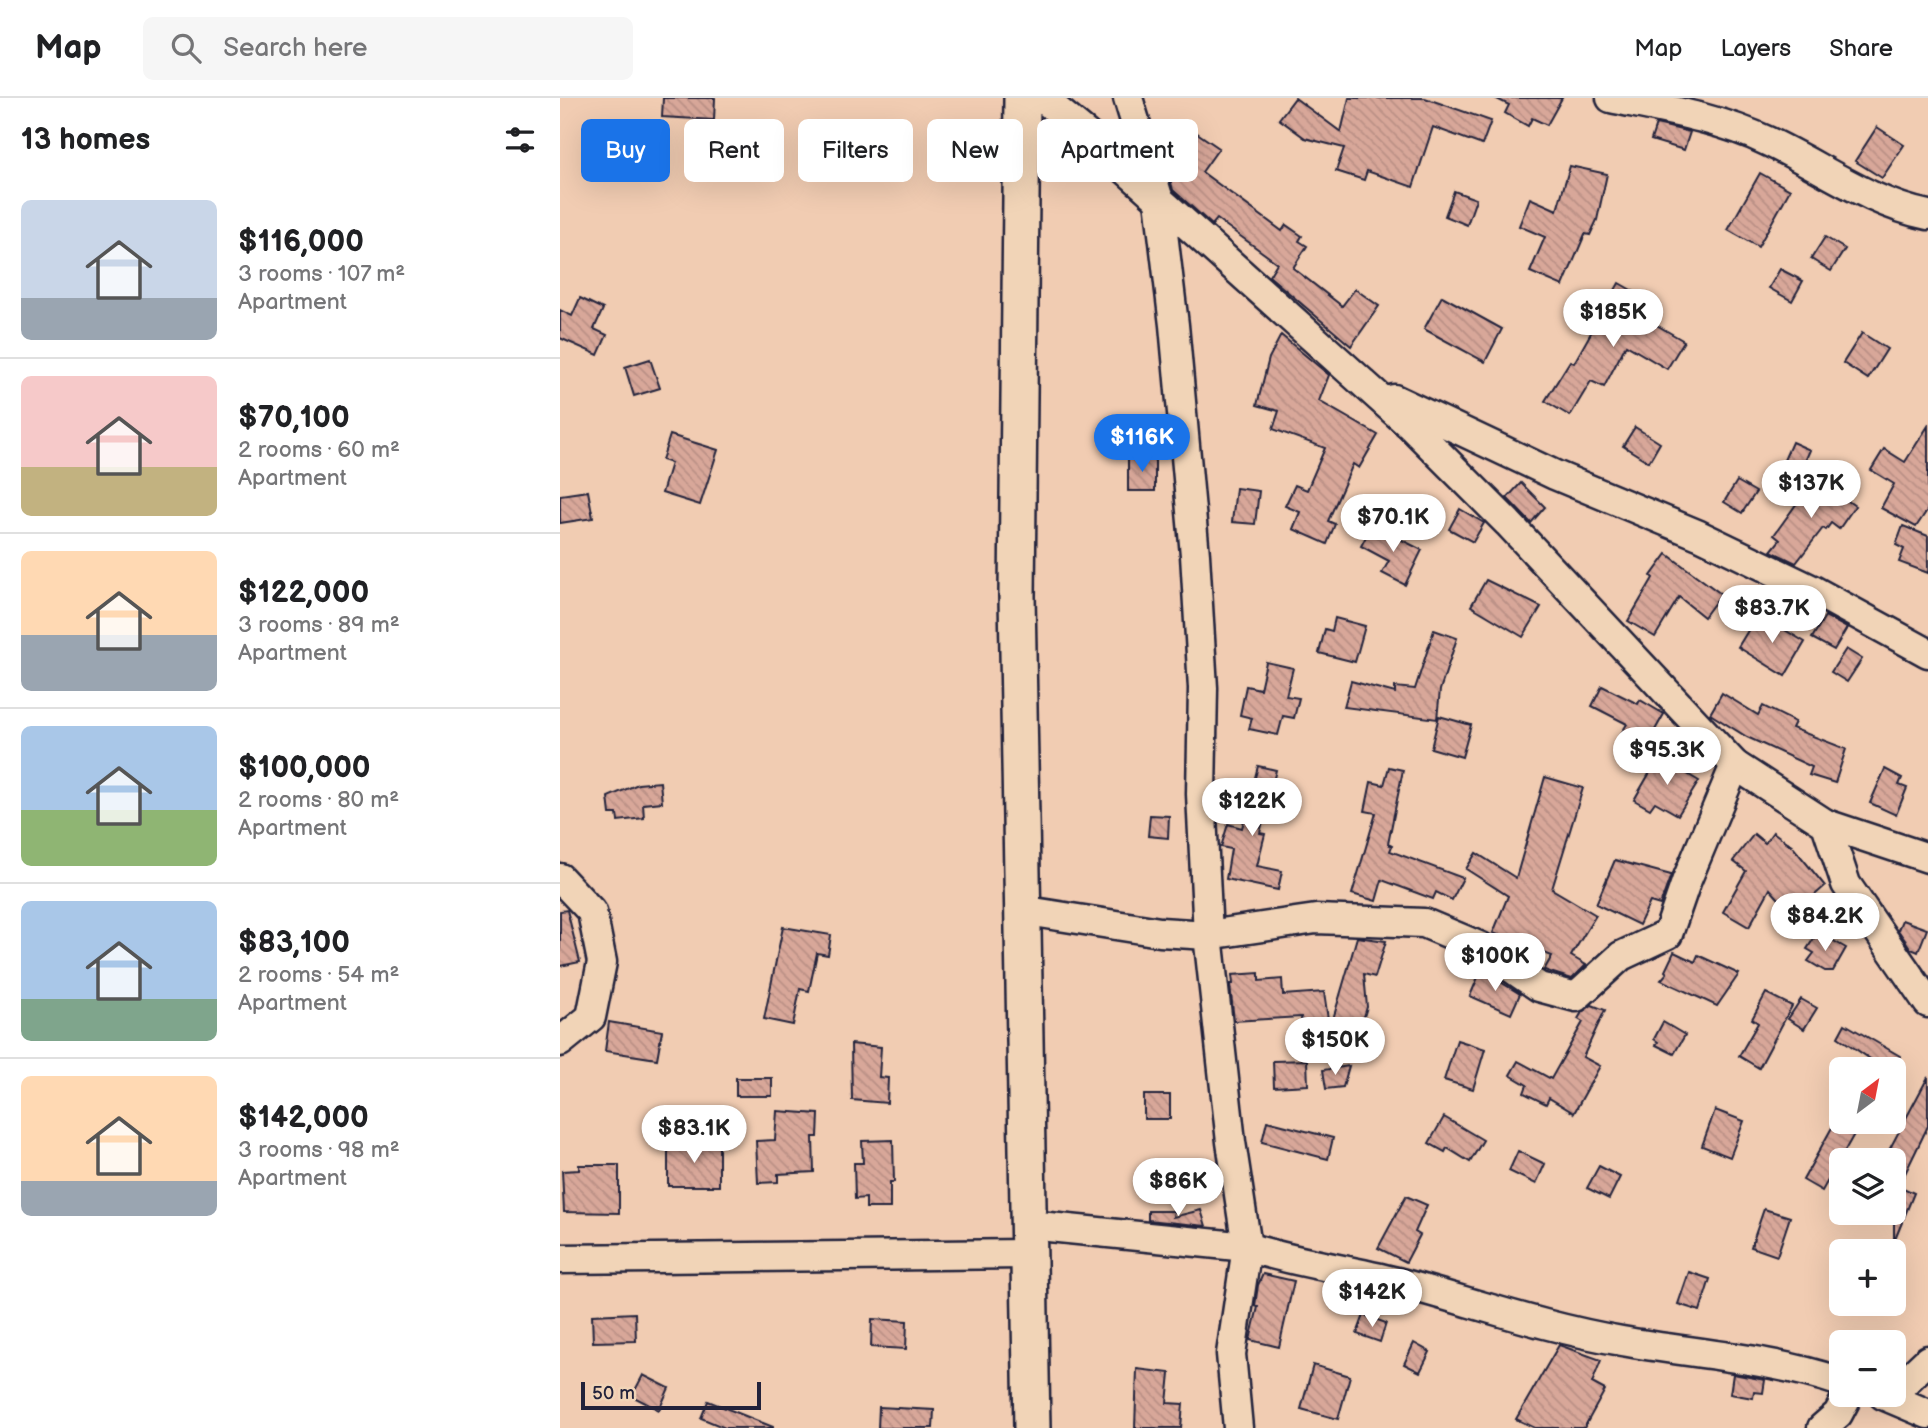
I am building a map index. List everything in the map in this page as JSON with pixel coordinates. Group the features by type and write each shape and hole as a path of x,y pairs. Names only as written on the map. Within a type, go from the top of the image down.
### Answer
{"street":[{"path":"1128,98 1159,200 1195,555 1203,688 1201,794 1208,935 1231,1142 1247,1247 1231,1354 1238,1428"},
{"path":"1611,98 1715,122 1766,140 1896,209 1928,215"},
{"path":"1036,99 1159,200 1366,385 1508,523 1735,765 1826,824 1928,858"},
{"path":"1032,1428 1017,596 1036,99"},
{"path":"1366,385 1555,475 1712,541 1811,589 1928,653"},
{"path":"1021,910 1160,932 1208,935 1317,919 1424,923 1481,947 1539,987 1576,997 1621,956 1668,934 1686,882 1735,765"},
{"path":"1826,824 1846,884 1928,1003"},
{"path":"560,878 592,912 602,962 591,1017 560,1042"},
{"path":"560,1259 1030,1239 1247,1247 1281,1258 1396,1282 1511,1317 1620,1341 1804,1369 1829,1378"},
{"path":"1906,1380 1928,1360"},
{"path":"1906,1403 1928,1414"},
{"path":"1822,1428 1842,1407"}],"building":[{"path":"663,98 715,98 714,119 662,117"},
{"path":"1295,98 1341,132 1349,98 1425,98 1491,121 1482,145 1433,127 1413,187 1367,171 1364,180 1336,171 1344,148 1305,138 1279,119"},
{"path":"1495,98 1562,98 1547,125 1532,118 1528,126 1505,113 1509,105"},
{"path":"1656,124 1690,132 1684,150 1651,140"},
{"path":"1877,127 1904,145 1882,178 1855,161"},
{"path":"1198,134 1219,148 1202,172 1282,231 1286,225 1302,236 1299,241 1307,246 1293,268 1342,306 1355,289 1379,306 1351,346 1269,276 1277,263 1217,219 1212,225 1173,190 1171,182 1198,182"},
{"path":"1570,166 1607,174 1597,220 1590,235 1585,234 1563,286 1530,272 1545,237 1519,226 1530,198 1557,210"},
{"path":"1760,173 1790,190 1758,247 1728,230"},
{"path":"1454,191 1476,199 1467,225 1445,216"},
{"path":"1825,237 1845,249 1831,271 1811,259"},
{"path":"1780,269 1803,281 1792,301 1769,288"},
{"path":"1619,283 1640,295 1631,310 1684,341 1667,369 1626,345 1604,387 1591,381 1570,416 1545,401 1570,361 1574,363"},
{"path":"1442,296 1502,329 1485,362 1424,329"},
{"path":"580,298 603,309 594,329 607,335 598,355 560,338 560,310 572,316"},
{"path":"1862,333 1887,349 1868,379 1843,363"},
{"path":"1281,335 1329,375 1319,401 1378,435 1359,468 1353,464 1328,521 1335,524 1327,544 1293,529 1300,512 1285,506 1295,485 1307,490 1325,448 1273,429 1279,411 1257,405 1269,358"},
{"path":"650,359 660,388 634,396 625,367"},
{"path":"1928,426 1928,509 1916,527 1881,508 1894,484 1871,470 1884,449 1905,462"},
{"path":"1635,427 1660,443 1649,462 1623,446"},
{"path":"670,435 718,450 700,505 662,493 671,463 662,460"},
{"path":"1792,442 1810,450 1799,475 1781,467"},
{"path":"1128,458 1155,458 1155,491 1128,491"},
{"path":"1815,478 1855,506 1839,529 1831,523 1826,530 1823,528 1796,563 1771,551 1780,540 1774,535"},
{"path":"1737,481 1756,492 1742,513 1724,502"},
{"path":"1521,483 1545,507 1531,523 1507,498"},
{"path":"1236,488 1259,491 1255,524 1232,522"},
{"path":"588,491 593,518 560,523 560,495"},
{"path":"1460,509 1484,523 1473,542 1449,529"},
{"path":"1372,525 1422,550 1405,585 1382,573 1389,561 1361,546"},
{"path":"1903,526 1928,536 1928,573 1899,562 1904,549 1896,545"},
{"path":"1667,554 1721,594 1704,617 1679,597 1655,637 1628,621 1653,578 1651,576"},
{"path":"1486,580 1541,607 1523,637 1471,606"},
{"path":"1758,614 1805,642 1785,676 1738,647"},
{"path":"1825,616 1847,628 1834,650 1812,638"},
{"path":"1335,618 1365,626 1355,662 1319,653 1325,629 1332,631"},
{"path":"1434,630 1457,638 1440,690 1437,719 1344,707 1351,681 1395,693 1395,687 1415,689"},
{"path":"1846,649 1862,659 1847,682 1831,672"},
{"path":"1266,662 1293,668 1286,696 1299,698 1294,718 1283,716 1278,735 1249,729 1252,718 1240,715 1246,686 1260,689"},
{"path":"1602,686 1638,704 1640,700 1664,714 1642,753 1618,739 1627,724 1592,706"},
{"path":"1722,693 1758,715 1763,706 1795,722 1792,728 1846,749 1835,783 1809,775 1812,767 1747,737 1710,714"},
{"path":"1439,716 1471,725 1462,757 1431,748"},
{"path":"1659,757 1699,781 1678,815 1655,802 1650,809 1634,800"},
{"path":"1258,766 1276,770 1260,833 1265,834 1257,866 1282,871 1278,890 1226,879 1231,849 1221,847 1228,824 1242,828"},
{"path":"1389,767 1403,770 1388,844 1392,846 1390,851 1463,878 1452,900 1436,892 1433,899 1382,880 1376,901 1352,894 1376,813 1365,811 1371,782 1384,785"},
{"path":"1885,769 1902,778 1899,785 1907,788 1896,815 1870,803"},
{"path":"1545,777 1583,788 1552,889 1596,915 1571,956 1586,965 1572,979 1544,970 1552,956 1493,933 1508,896 1466,869 1476,853 1516,878"},
{"path":"660,782 662,802 643,804 644,818 618,821 617,814 610,814 608,797 638,784"},
{"path":"1150,815 1169,816 1168,838 1148,836"},
{"path":"1773,832 1793,847 1825,886 1807,902 1794,895 1786,907 1770,889 1749,927 1723,912 1746,871 1733,861 1754,834 1765,843"},
{"path":"1615,860 1671,875 1660,905 1650,902 1639,925 1596,904"},
{"path":"567,910 580,962 560,966 560,911"},
{"path":"1902,920 1927,929 1918,952 1911,949 1898,930"},
{"path":"783,927 831,935 828,955 817,953 809,991 800,989 793,1025 764,1019"},
{"path":"1818,932 1846,948 1833,971 1825,971 1808,961 1814,953 1807,949"},
{"path":"1357,937 1386,941 1375,977 1364,974 1367,1007 1362,1023 1331,1026"},
{"path":"1674,952 1695,962 1698,955 1739,974 1717,1006 1661,980 1667,973 1665,971"},
{"path":"1481,970 1520,994 1511,1014 1470,996"},
{"path":"1259,973 1259,981 1282,979 1283,995 1324,992 1329,1026 1302,1028 1301,1017 1234,1021 1230,984 1233,984 1232,975"},
{"path":"1766,993 1792,1006 1759,1068 1739,1056 1758,1023 1752,1019"},
{"path":"1801,999 1817,1008 1804,1029 1788,1019"},
{"path":"1592,1005 1605,1010 1583,1057 1600,1066 1574,1113 1549,1098 1546,1104 1524,1093 1527,1085 1510,1075 1518,1061 1551,1079 1583,1022 1578,1019 1582,1012"},
{"path":"609,1022 662,1031 657,1059 605,1051"},
{"path":"1663,1022 1685,1035 1674,1054 1656,1045 1658,1042 1654,1039"},
{"path":"1845,1024 1900,1056 1867,1057 1838,1037"},
{"path":"1457,1040 1485,1049 1473,1089 1444,1080"},
{"path":"851,1044 881,1047 879,1077 888,1078 887,1103 852,1100"},
{"path":"1307,1060 1308,1085 1274,1087 1273,1061"},
{"path":"1349,1066 1343,1087 1326,1089 1323,1070"},
{"path":"1928,1077 1928,1126 1906,1172 1906,1148 1890,1148 1898,1134 1906,1134 1906,1118"},
{"path":"736,1078 772,1078 772,1096 736,1096"},
{"path":"1144,1095 1170,1095 1170,1119 1144,1119"},
{"path":"1715,1110 1744,1121 1730,1157 1702,1146"},
{"path":"777,1111 819,1114 818,1137 813,1137 814,1172 778,1174 778,1182 758,1183 756,1141 775,1140"},
{"path":"1444,1117 1483,1140 1470,1162 1447,1148 1445,1152 1429,1143"},
{"path":"1267,1121 1333,1138 1328,1159 1262,1142"},
{"path":"1829,1133 1854,1134 1846,1148 1829,1148 1829,1179 1822,1191 1803,1180"},
{"path":"893,1140 894,1182 890,1182 890,1208 866,1208 866,1198 855,1199 854,1163 863,1163 862,1141"},
{"path":"668,1144 719,1144 719,1186 668,1186"},
{"path":"1518,1151 1545,1164 1536,1184 1509,1171"},
{"path":"579,1165 619,1165 619,1213 564,1212 562,1171 579,1170"},
{"path":"1599,1166 1620,1177 1609,1199 1587,1188"},
{"path":"1906,1189 1914,1193 1906,1213"},
{"path":"1406,1196 1427,1205 1415,1232 1420,1235 1406,1262 1378,1248"},
{"path":"1764,1209 1790,1217 1777,1256 1751,1247"},
{"path":"1201,1210 1206,1226 1148,1220 1148,1211 1174,1211 1173,1217"},
{"path":"1894,1225 1901,1225 1895,1239"},
{"path":"1689,1272 1710,1279 1700,1311 1678,1304"},
{"path":"1263,1274 1294,1281 1279,1347 1250,1340 1258,1307 1255,1306 1258,1285"},
{"path":"635,1313 636,1341 593,1342 592,1315"},
{"path":"1364,1315 1386,1323 1380,1342 1357,1334"},
{"path":"872,1319 907,1321 906,1349 871,1347"},
{"path":"1414,1343 1430,1352 1420,1372 1404,1364"},
{"path":"1559,1345 1601,1360 1592,1383 1605,1390 1584,1428 1535,1428 1516,1419"},
{"path":"1313,1365 1350,1376 1338,1419 1301,1409"},
{"path":"1137,1369 1170,1373 1167,1403 1183,1404 1181,1428 1135,1428"},
{"path":"1733,1374 1765,1380 1763,1393 1754,1392 1753,1398 1730,1394"},
{"path":"643,1375 669,1388 659,1410 632,1396"},
{"path":"708,1401 773,1428 725,1428 701,1418"},
{"path":"879,1407 934,1410 933,1428 878,1428"}]}
